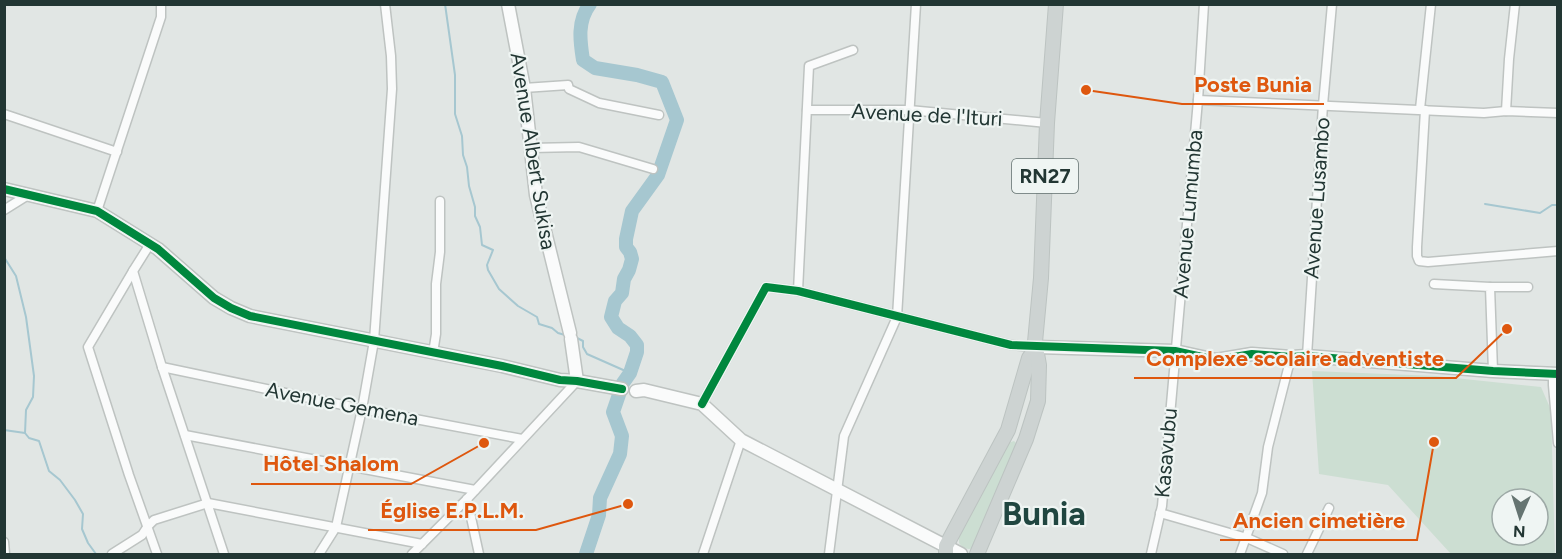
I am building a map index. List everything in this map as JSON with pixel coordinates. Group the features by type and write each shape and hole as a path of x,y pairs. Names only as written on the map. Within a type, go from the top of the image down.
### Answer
{"main road":[{"name":"RN27","path":"977,555 1026,439 1038,401 1039,365 1035,342 1056,4"},
{"name":"RN27","path":"946,550 1008,430 1029,358 1037,346"},
{"path":"1008,430 1026,439"}],"street":[{"path":"97,211 161,17 161,4"},
{"path":"319,555 336,527 362,409 374,341 392,89 385,4"},
{"name":"Avenue Albert Sukisa","path":"508,4 524,88 536,195 570,336 577,381"},
{"path":"829,555 844,436 897,317 916,4"},
{"name":"Avenue Lumumba","path":"1175,351 1198,100 1204,4"},
{"name":"Avenue Lusambo","path":"1307,356 1323,105 1332,4"},
{"path":"1431,4 1423,110 1417,247 1419,261 1557,251"},
{"path":"1506,111 1515,4"},
{"path":"798,291 809,66 853,50"},
{"path":"524,88 568,86 569,89 599,103 659,115"},
{"path":"1198,100 1484,113 1506,111 1557,113"},
{"name":"Avenue de l'Ituri","path":"807,110 909,110 1047,123"},
{"path":"4,114 117,152"},
{"path":"530,148 579,147 653,169"},
{"path":"4,189 97,211 150,244 214,298 250,316 502,366 560,380 617,388"},
{"path":"4,210 28,195"},
{"path":"433,353 440,252 440,201"},
{"path":"150,244 88,347 157,555"},
{"path":"133,271 224,555"},
{"path":"1434,284 1528,287"},
{"path":"702,404 766,287 798,291 1011,345 1175,351 1216,360 1252,354 1307,356 1555,374 1552,385 1557,443"},
{"path":"1490,287 1493,371"},
{"name":"Kasavubu","path":"1151,555 1160,513 1175,351"},
{"path":"1240,555 1262,493 1268,447 1291,357"},
{"name":"Avenue Gemena","path":"162,367 362,409 522,439"},
{"path":"412,555 577,381"},
{"path":"636,391 644,390 702,404 741,440 946,550 961,555"},
{"path":"186,435 475,490"},
{"path":"703,555 741,440"},
{"path":"467,499 479,555"},
{"path":"111,555 142,535 154,520 208,503 422,544"},
{"path":"1307,555 1329,508"},
{"path":"1160,513 1247,538 1283,555"},
{"path":"4,542 5,555"}],"green space":[{"path":"1312,371 1436,376 1541,387 1551,410 1555,554 1451,554 1388,485 1319,474"},
{"path":"1014,441 1017,444 975,548 964,548 959,543 959,534 1008,443"}],"waterway":[{"path":"445,4 455,75 455,114 462,136 469,186 475,216 480,227 482,245 493,250 487,265 488,270 499,289 518,306 537,317 539,324 565,335"},
{"path":"586,554 599,515 600,498 620,454 622,436 613,412 637,352 637,345 630,336 618,328 611,317 615,301 622,293 624,279 632,259 626,247 626,239 632,211 658,175 677,120 662,82 595,68 583,60 581,24 590,4"},
{"path":"1485,204 1540,213 1552,205 1558,205"},
{"path":"4,257 16,276 26,317 34,376 33,397 26,410 25,433"},
{"path":"577,338 583,341 587,354 630,373"},
{"path":"4,430 25,433 29,438 39,441 49,471 60,480 83,514 82,529 96,554"}],"cycle path":[{"path":"4,189 97,211 158,249 214,298 250,316 502,366 560,380 622,389"},
{"path":"702,404 766,287 798,291 1011,345 1175,351 1216,360 1252,354 1307,356 1558,374"}],"place":[{"name":"Poste Bunia","path":"1086,90"},
{"name":"Complexe scolaire adventiste","path":"1507,329"},
{"name":"Ancien cimetière","path":"1434,442"},
{"name":"Hôtel Shalom","path":"484,443"},
{"name":"Église E.P.L.M.","path":"628,504"}],"district":[{"name":"Bunia","path":"1044,513"}]}
